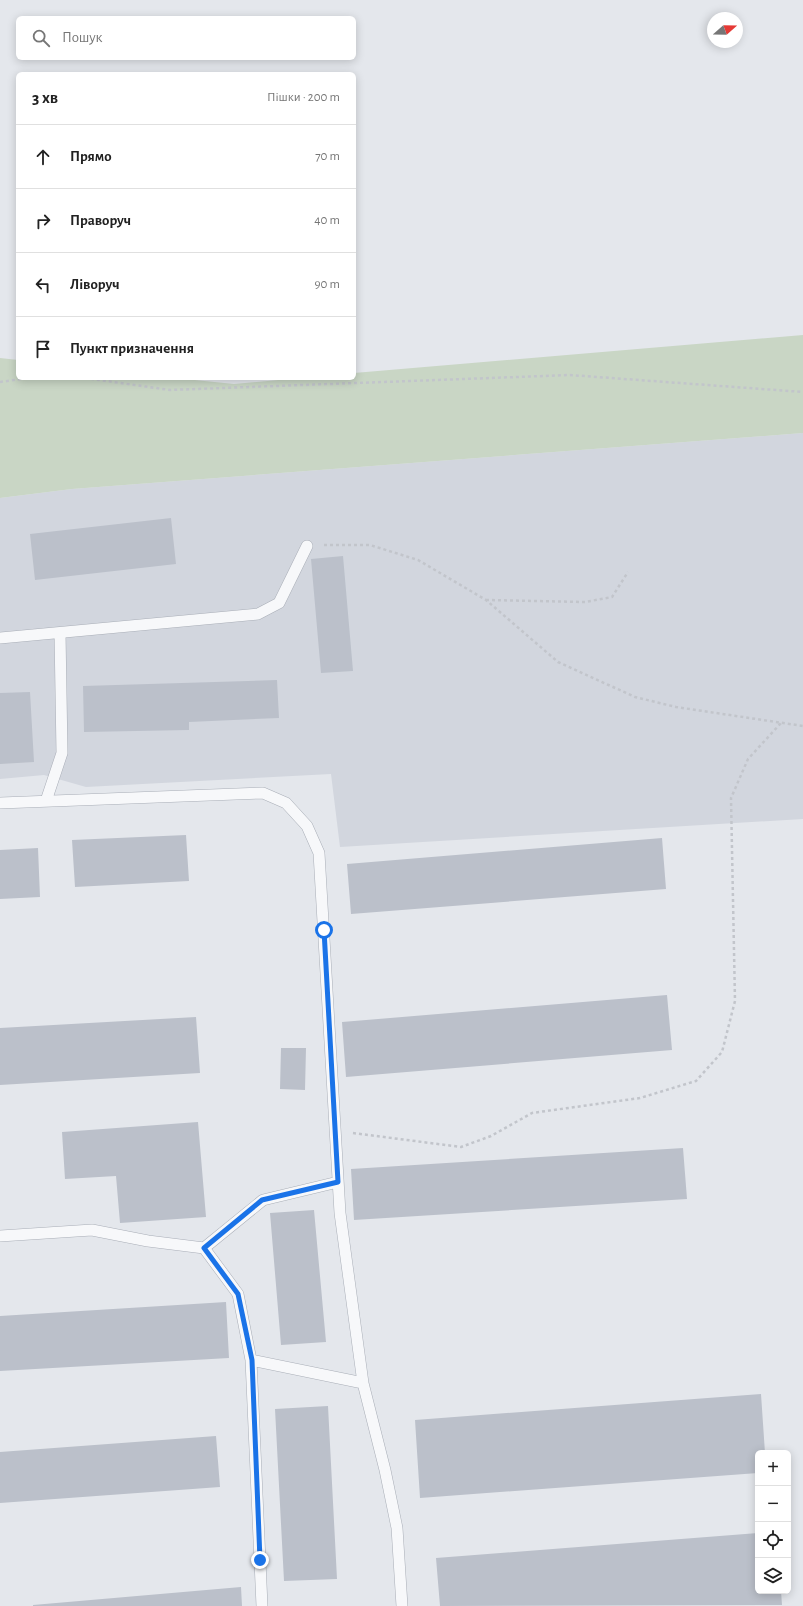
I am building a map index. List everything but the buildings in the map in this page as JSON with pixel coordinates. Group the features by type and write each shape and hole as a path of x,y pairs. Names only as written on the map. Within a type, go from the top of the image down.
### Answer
{"lane":[{"path":"0,638 258,614 279,603 307,546"},
{"path":"46,801 62,753 60,633"},
{"path":"0,803 263,793 286,803 307,826 319,852 340,1213 363,1383 385,1470 396,1528 402,1606"},
{"path":"204,1248 262,1200 338,1182"},
{"path":"0,1236 92,1230 148,1241 204,1248 238,1294 252,1360 262,1606"},
{"path":"252,1360 363,1383"}],"path":[{"path":"100,380 170,390 570,375 803,392"},
{"path":"0,382 16,380"},
{"path":"307,546 370,545 418,560 486,600 558,662 635,697 676,707 803,726"},
{"path":"486,600 585,602 612,596 628,572"},
{"path":"336,1130 461,1147 491,1136 532,1113 640,1098 696,1081 722,1052 735,1001 731,798 748,759 781,723"}],"shaded area":[{"path":"803,433 803,819 340,847 331,774 86,787 44,775 0,779 0,498 72,489"}],"green space":[{"path":"803,335 803,433 72,489 0,498 0,358 16,360 16,380 195,380 234,384 278,380 356,380 356,373"}],"route":[{"path":"260,1560 252,1360 238,1294 204,1248 262,1200 338,1182 324,930"}]}
